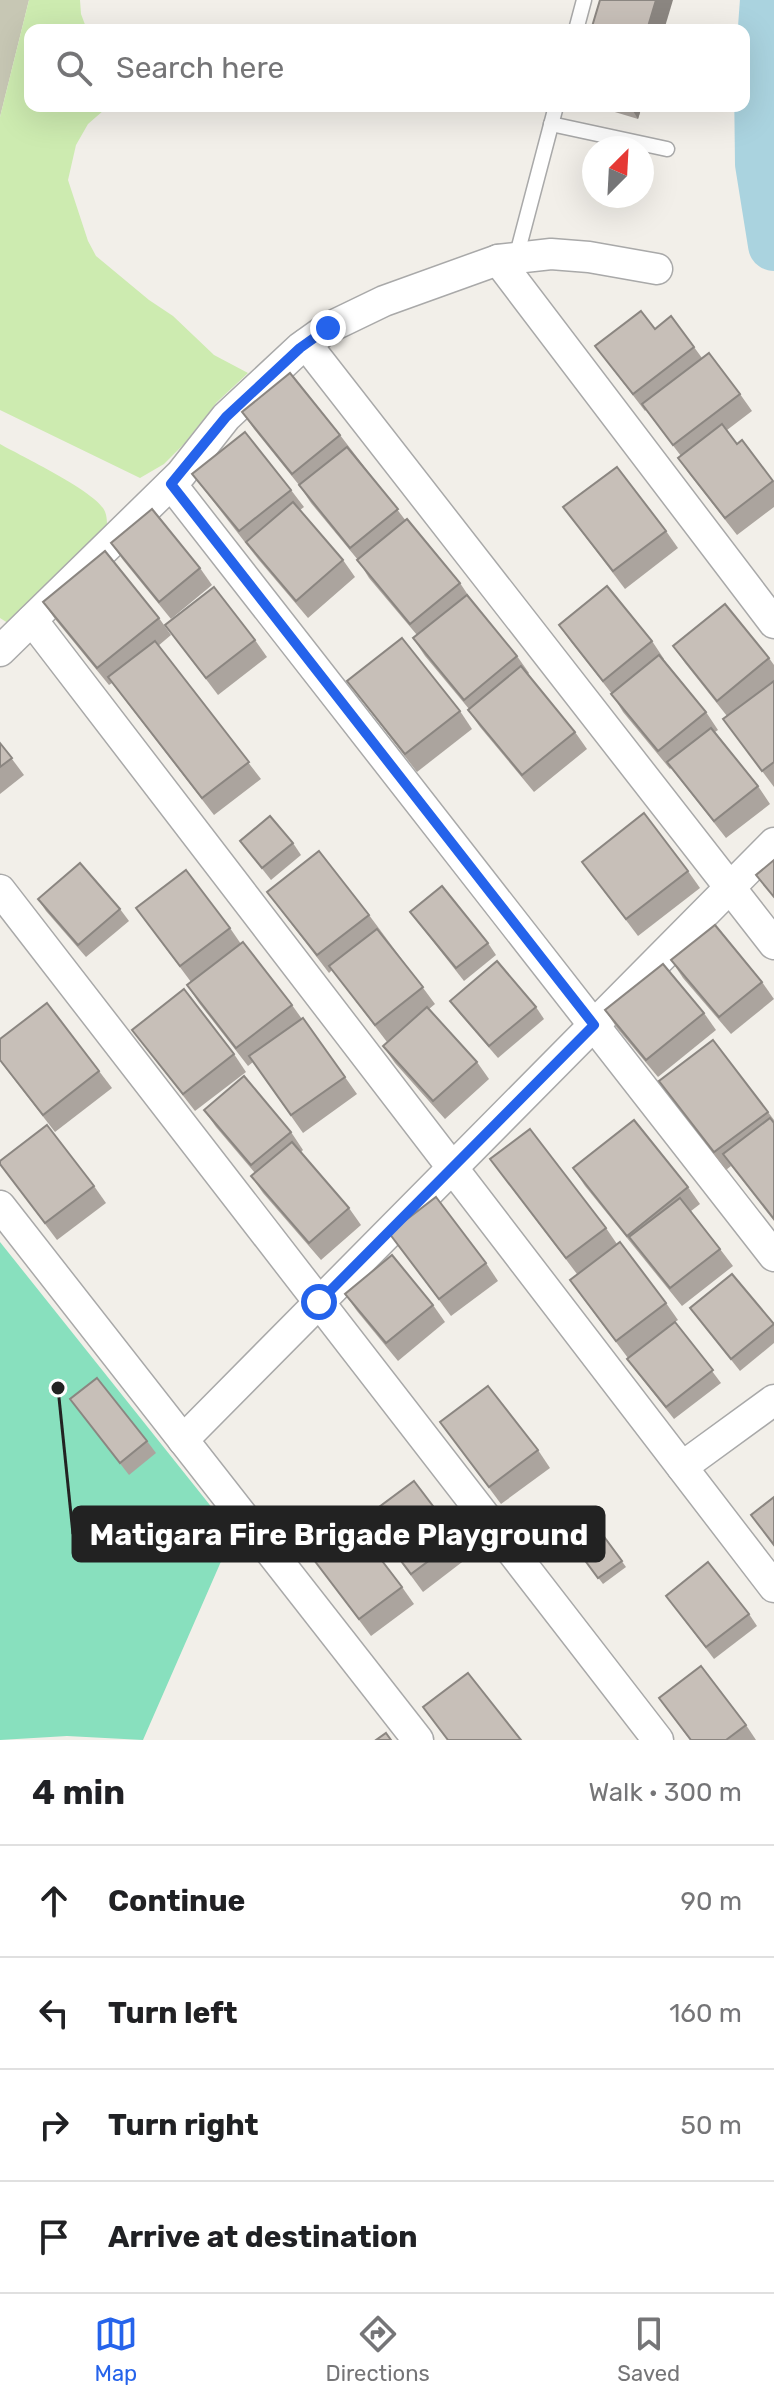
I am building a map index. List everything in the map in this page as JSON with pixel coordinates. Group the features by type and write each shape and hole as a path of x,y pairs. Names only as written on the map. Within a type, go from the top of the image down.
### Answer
{"street":[{"path":"0,651 171,484 226,417 306,344 328,328 384,301 507,259 551,254 657,269"},
{"path":"507,259 774,623"},
{"path":"306,344 774,944"},
{"path":"171,484 774,1256"},
{"path":"32,620 774,1587"},
{"path":"183,1440 774,843"},
{"path":"0,890 658,1740"},
{"path":"0,1206 418,1740"},
{"path":"682,1467 774,1400"}],"lane":[{"path":"578,24 584,0"},
{"path":"507,259 554,112"},
{"path":"551,124 667,149"}],"shaded area":[{"path":"0,0 29,0 0,117"}],"green space":[{"path":"29,0 80,0 85,24 24,24 24,112 102,112 88,124 76,145 68,180 96,256 173,316 214,355 248,373 217,402 164,464 140,478 0,410 0,117"},
{"path":"0,444 96,500 103,508 107,522 107,527 11,625 0,618"},
{"path":"0,1242 233,1534 143,1740 67,1736 0,1740"}],"building":[{"path":"600,0 656,0 649,24 593,24"},
{"path":"641,311 655,329 671,316 694,347 633,394 595,346"},
{"path":"709,353 740,394 673,445 642,404"},
{"path":"290,373 340,435 292,474 242,412"},
{"path":"722,424 737,444 742,440 773,481 725,518 678,458"},
{"path":"245,432 291,490 239,531 192,474"},
{"path":"347,447 398,509 350,548 299,485"},
{"path":"617,467 666,531 613,571 563,507"},
{"path":"293,502 343,560 296,601 246,542"},
{"path":"152,509 200,568 159,602 111,543"},
{"path":"407,519 460,583 410,624 357,560"},
{"path":"105,551 159,618 97,668 43,602"},
{"path":"607,586 652,641 603,681 559,625"},
{"path":"214,587 255,640 206,678 165,625"},
{"path":"467,595 517,656 464,700 413,638"},
{"path":"725,604 769,658 717,701 673,646"},
{"path":"402,638 460,711 405,754 347,681"},
{"path":"155,641 249,762 202,798 108,677"},
{"path":"659,655 706,712 658,751 611,694"},
{"path":"521,666 575,732 522,775 468,710"},
{"path":"774,681 774,762 762,771 723,719"},
{"path":"711,728 758,786 714,821 667,762"},
{"path":"0,743 12,758 0,767"},
{"path":"644,813 688,871 626,919 582,862"},
{"path":"270,816 293,843 262,868 240,841"},
{"path":"319,851 369,915 317,955 267,892"},
{"path":"774,860 774,897 756,875"},
{"path":"80,863 120,909 78,945 38,899"},
{"path":"186,870 230,928 180,966 136,908"},
{"path":"442,886 488,943 456,968 410,912"},
{"path":"715,925 762,982 719,1017 671,960"},
{"path":"377,929 423,987 375,1025 329,966"},
{"path":"243,942 292,1005 236,1048 187,985"},
{"path":"497,961 536,1007 489,1046 450,1001"},
{"path":"663,964 704,1013 646,1060 605,1010"},
{"path":"184,989 234,1054 183,1094 132,1030"},
{"path":"47,1003 99,1071 43,1115 0,1060 0,1039"},
{"path":"427,1007 477,1062 433,1101 383,1046"},
{"path":"303,1018 345,1077 291,1115 249,1056"},
{"path":"713,1040 768,1112 714,1152 659,1081"},
{"path":"244,1076 291,1132 251,1165 204,1110"},
{"path":"770,1118 774,1123 774,1219 723,1154"},
{"path":"634,1120 688,1187 627,1236 573,1168"},
{"path":"47,1125 94,1186 45,1223 0,1161"},
{"path":"530,1129 606,1228 566,1258 490,1159"},
{"path":"292,1142 349,1208 309,1243 251,1176"},
{"path":"436,1197 486,1263 439,1299 389,1233"},
{"path":"680,1198 720,1249 670,1288 629,1237"},
{"path":"620,1242 666,1303 616,1341 570,1280"},
{"path":"392,1255 433,1305 386,1343 345,1294"},
{"path":"732,1274 774,1324 731,1359 690,1308"},
{"path":"675,1322 713,1370 666,1407 627,1359"},
{"path":"97,1378 147,1441 120,1463 70,1399"},
{"path":"488,1386 538,1450 489,1487 440,1422"},
{"path":"414,1481 458,1539 411,1574 367,1516"},
{"path":"774,1497 774,1545 751,1515"},
{"path":"357,1528 402,1587 359,1619 314,1560"},
{"path":"605,1538 622,1561 598,1578 581,1555"},
{"path":"708,1562 749,1614 706,1647 666,1596"},
{"path":"701,1666 746,1725 726,1740 691,1740 659,1698"},
{"path":"468,1673 521,1740 448,1740 423,1707"},
{"path":"386,1733 391,1740 376,1740"}],"waterway":[{"path":"766,0 760,82 761,164 774,245"}],"place":[{"name":"Matigara Fire Brigade Playground","path":"58,1388"}],"route":[{"path":"319,1302 594,1025 171,484 226,417 300,348 328,328"}]}
